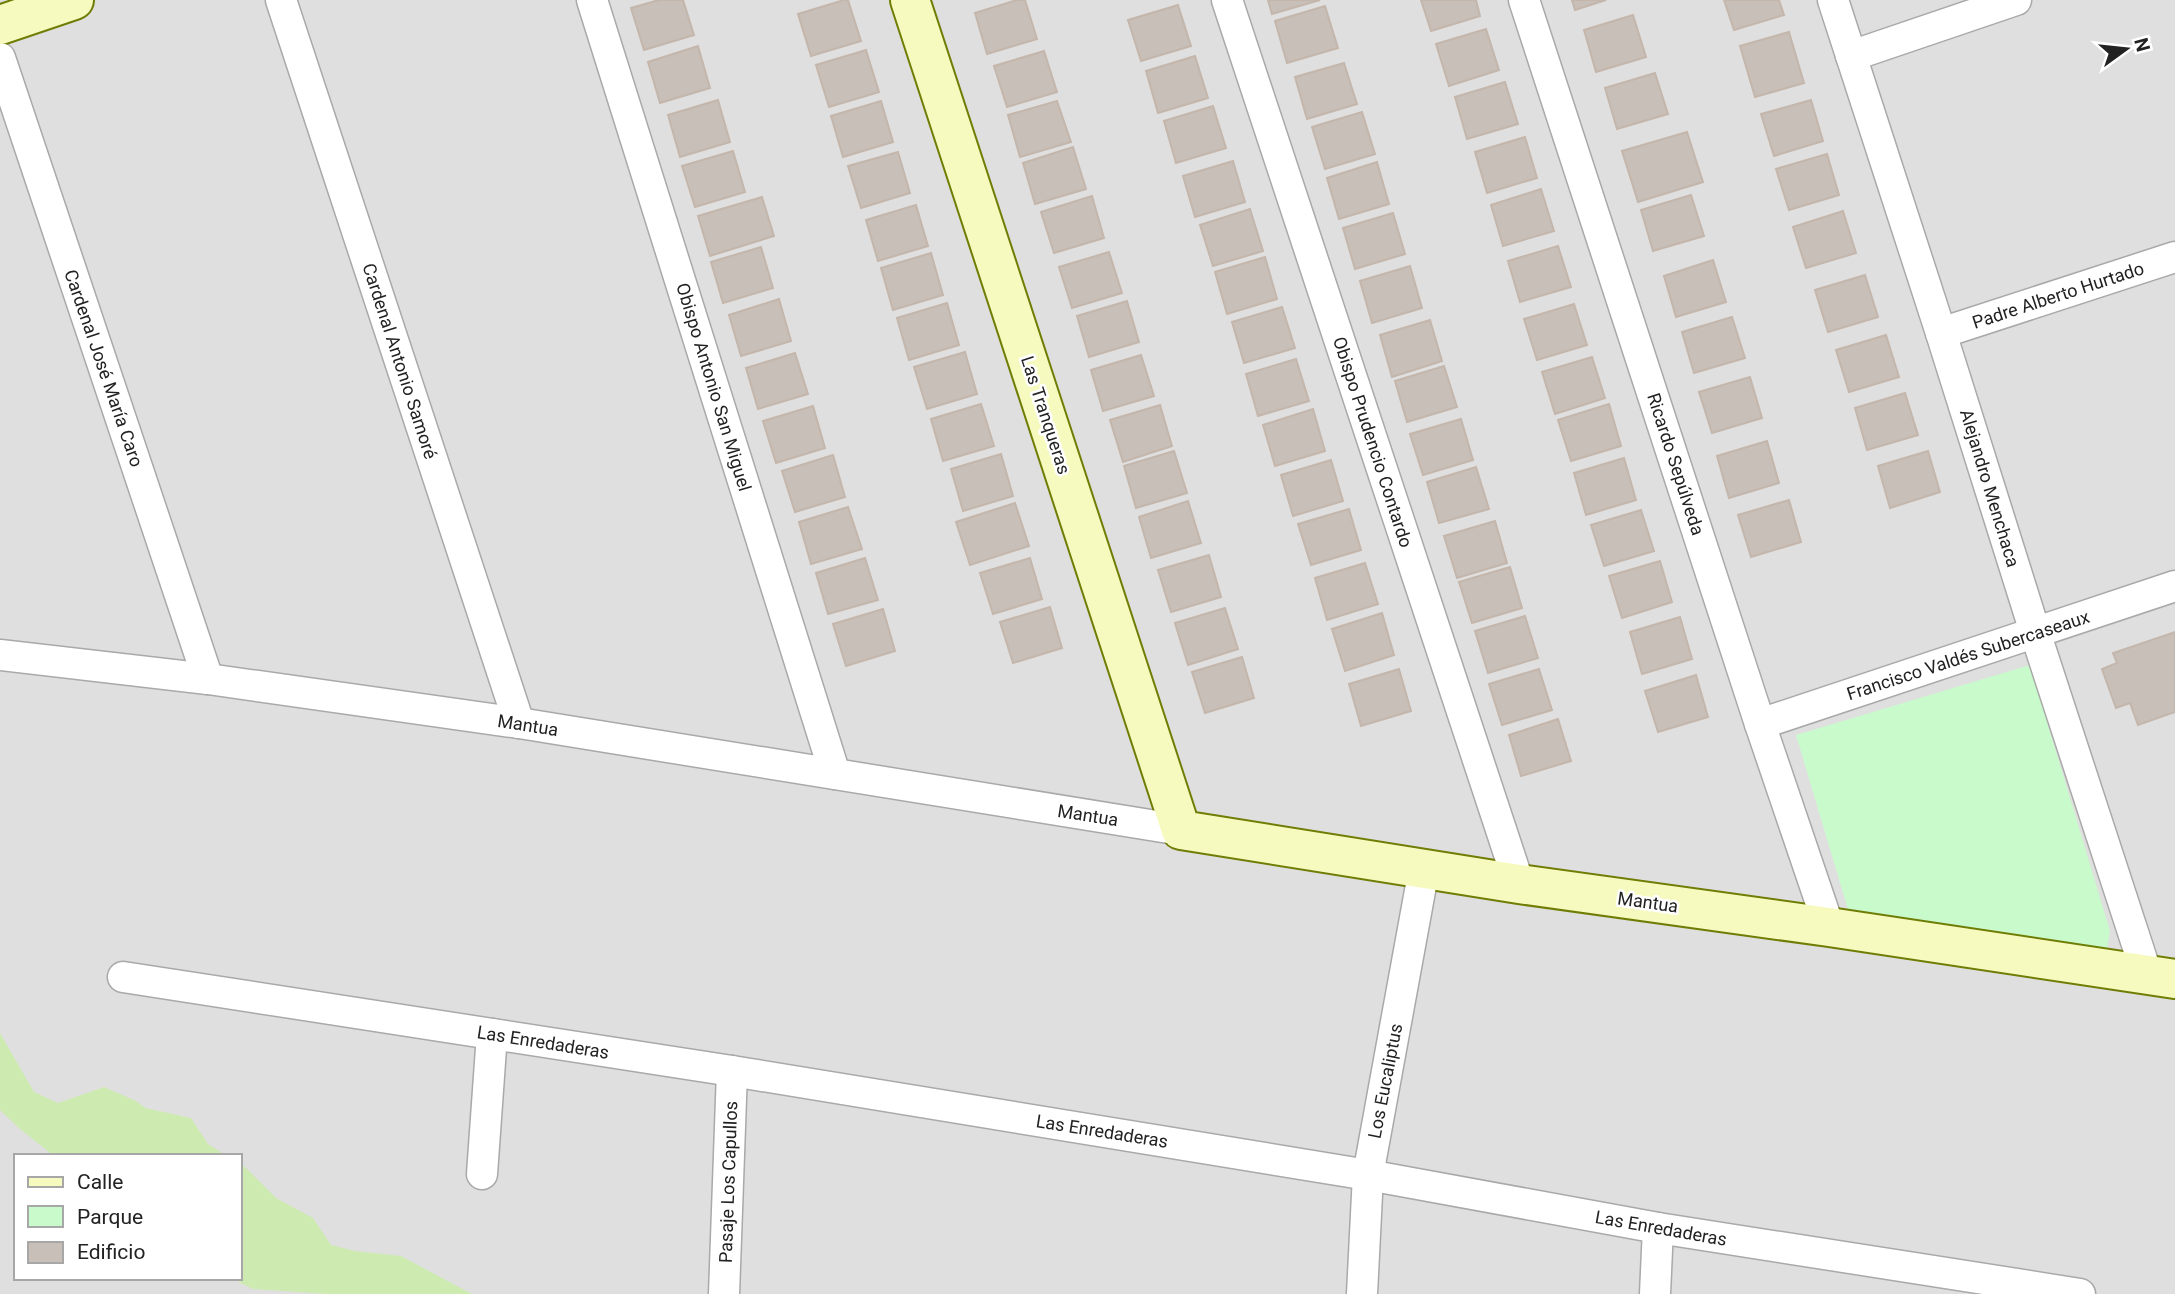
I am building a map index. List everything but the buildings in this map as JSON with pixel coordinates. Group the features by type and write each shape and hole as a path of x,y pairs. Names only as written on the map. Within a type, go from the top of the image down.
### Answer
{"street":[{"path":"0,25 74,0"},
{"name":"Cardenal Antonio Samoré","path":"281,0 519,723"},
{"name":"Obispo Antonio San Miguel","path":"592,0 835,774"},
{"name":"Las Tranqueras","path":"910,0 1181,830"},
{"name":"Obispo Prudencio Contardo","path":"1227,0 1519,884"},
{"name":"Ricardo Sepúlveda","path":"1524,0 1829,927"},
{"name":"Alejandro Menchaca","path":"1833,0 2035,632 2161,977"},
{"path":"1851,55 2016,0"},
{"name":"Cardenal José María Caro","path":"0,58 208,679"},
{"name":"Padre Alberto Hurtado","path":"1941,333 2175,257"},
{"name":"Francisco Valdés Subercaseaux","path":"1760,724 2175,586"},
{"name":"Mantua","path":"0,655 208,679 519,723 1519,884 2161,977"},
{"name":"Los Eucaliptus","path":"1362,1294 1367,1175 1424,869"},
{"name":"Las Enredaderas","path":"123,977 732,1071 1367,1175 1944,1284 2080,1294"},
{"path":"482,1174 492,1034"},
{"name":"Pasaje Los Capullos","path":"724,1294 732,1071"},
{"path":"1655,1294 1658,1228"}],"shaded area":[{"path":"0,0 2175,0 2175,1294 0,1294"}],"green space":[{"path":"2030,665 2110,931 2107,950 1849,913 1796,735"},
{"path":"0,1033 34,1092 58,1103 104,1087 136,1101 145,1108 191,1118 208,1144 224,1154 51,1154 0,1110"},
{"path":"242,1165 276,1198 313,1218 331,1245 355,1251 401,1256 472,1294 327,1294 253,1289 235,1280 242,1280"}]}
